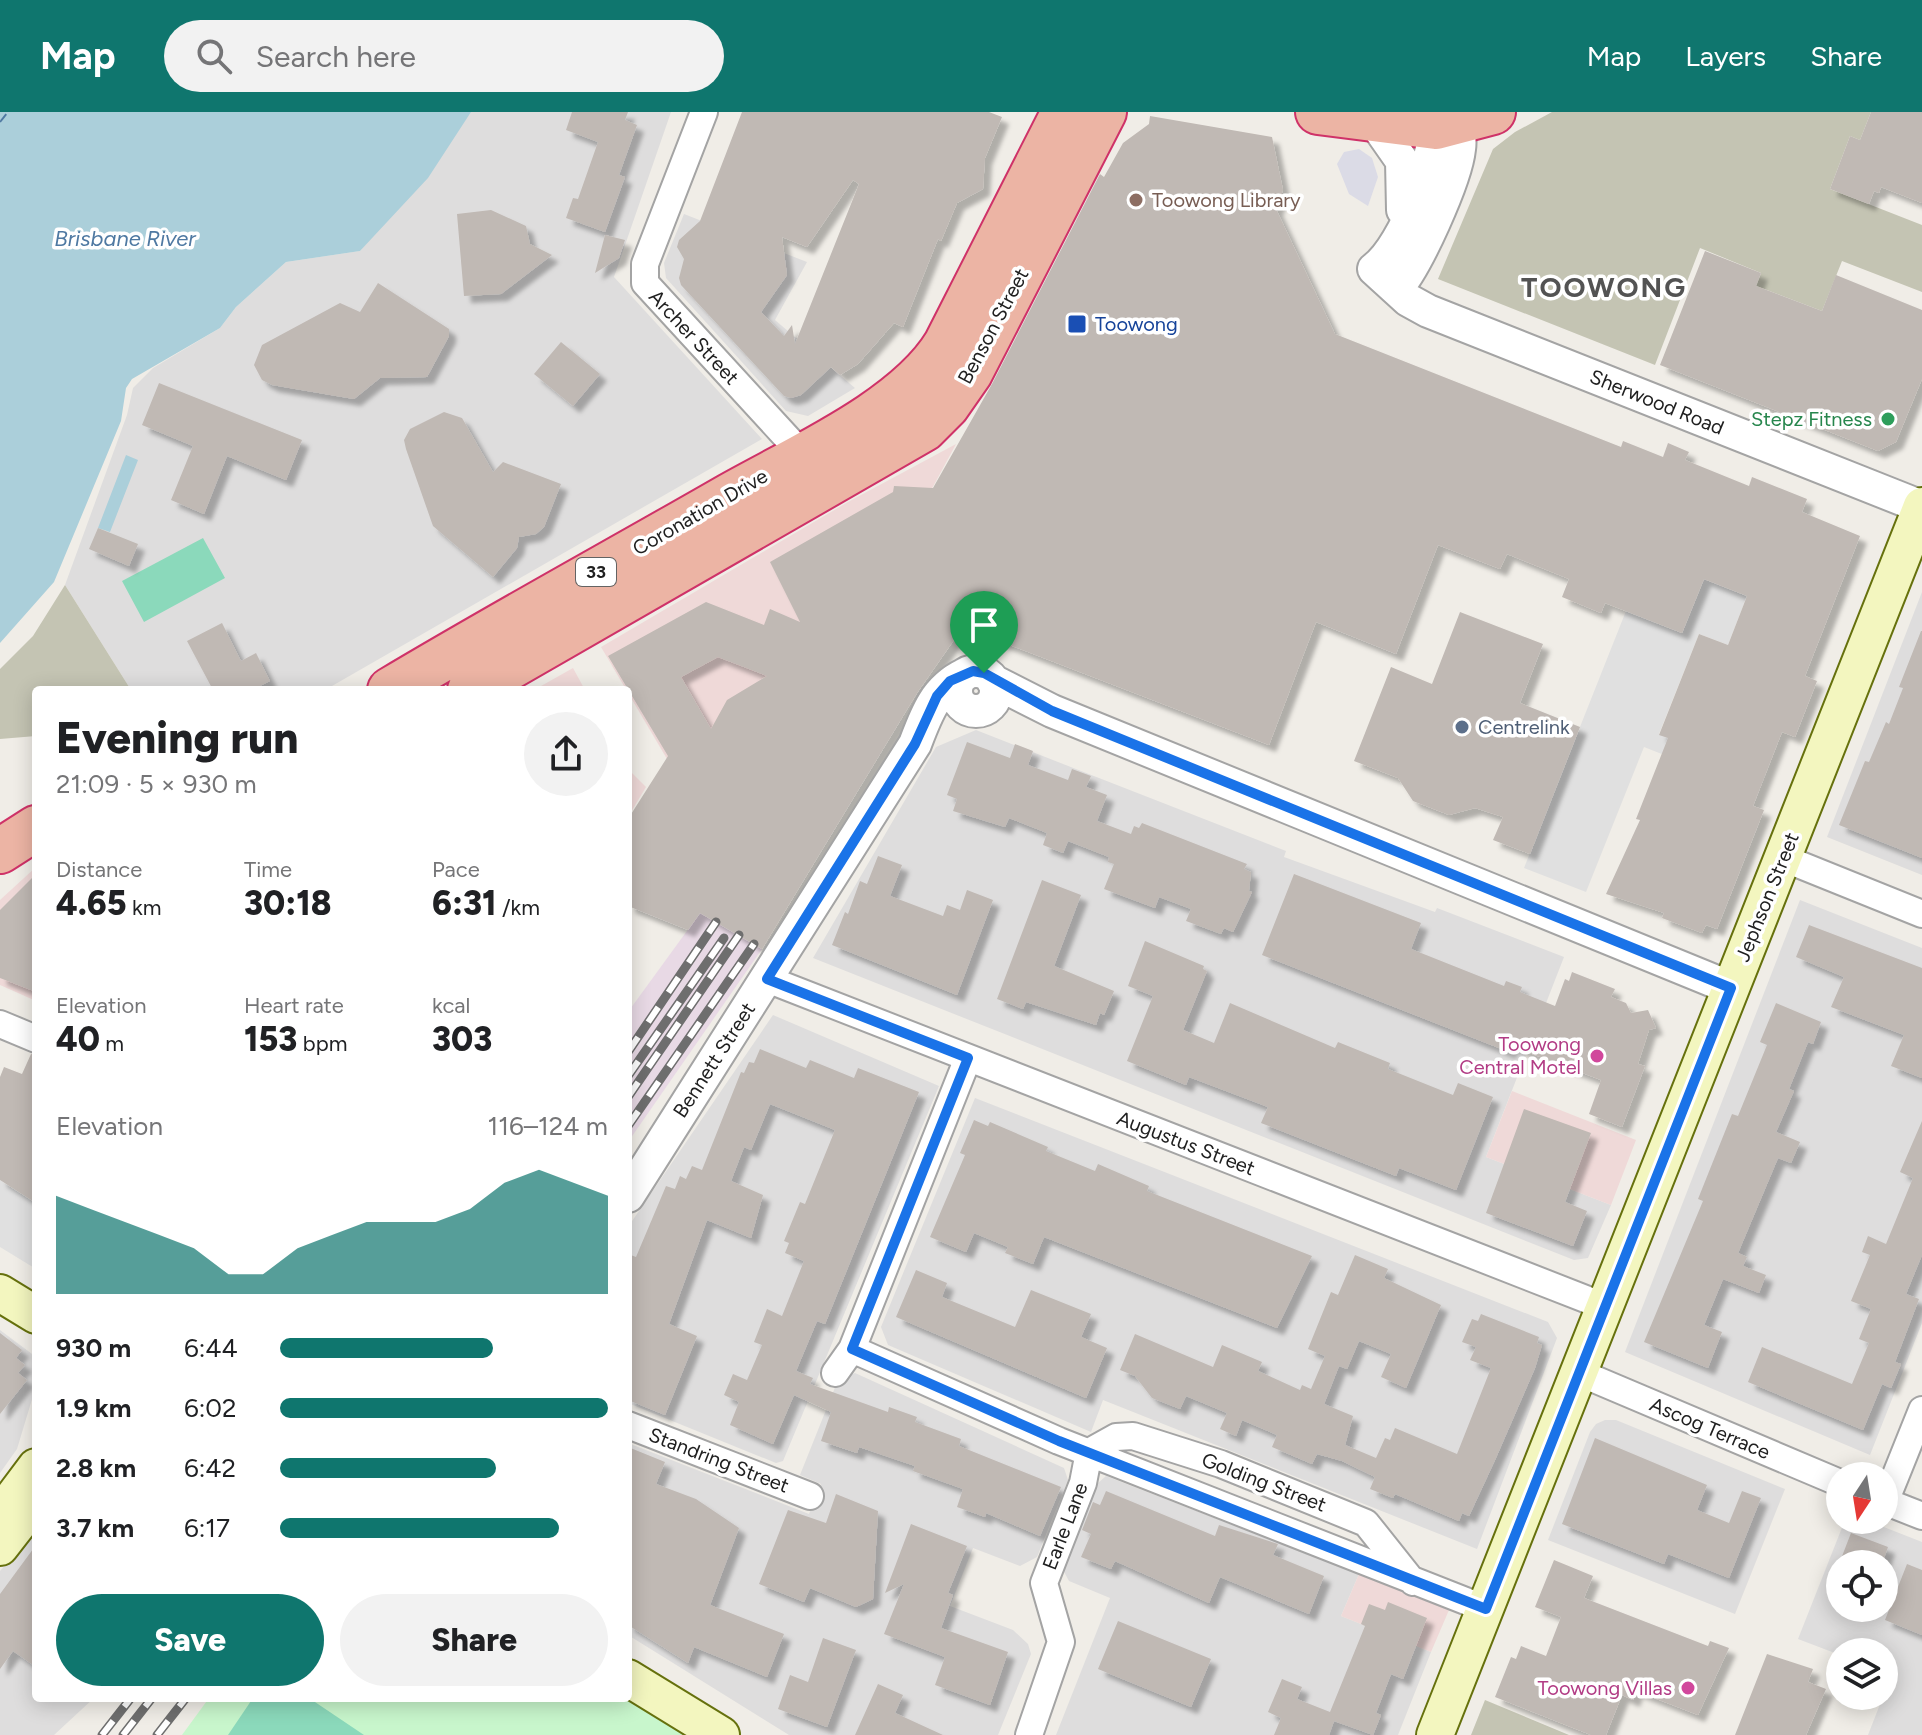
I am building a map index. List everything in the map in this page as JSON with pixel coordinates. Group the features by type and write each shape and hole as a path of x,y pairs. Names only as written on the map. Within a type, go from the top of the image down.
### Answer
{"highway":[{"name":"Benson Street","path":"814,472 908,390 939,357 1064,112"},
{"name":"Benson Street","path":"814,472 924,429 947,406 970,373 1104,112"},
{"path":"1318,112 1374,121 1455,117"},
{"name":"Coronation Drive","path":"398,686 814,472"},
{"name":"Coronation Drive","path":"476,686 814,472"},
{"path":"0,819 32,799"},
{"path":"0,851 32,831"}],"main road":[{"name":"Jephson Street","path":"1435,1735 1922,507"},
{"path":"0,1293 32,1313"},
{"path":"0,1515 32,1472"},
{"path":"0,1547 32,1506"},
{"path":"632,1680 721,1735"}],"street":[{"name":"Archer Street","path":"704,112 645,264 645,283 814,472"},
{"path":"1385,279 1389,256 1403,229 1430,158 1455,117"},
{"path":"1385,279 1415,264 1456,161 1460,143 1455,117"},
{"path":"1374,121 1402,161 1403,229"},
{"name":"Sherwood Road","path":"1385,279 1428,311 1922,507"},
{"name":"Bennett Street","path":"632,1189 915,744 937,696 950,681 978,693 1052,711 1731,988"},
{"path":"1783,858 1922,914"},
{"name":"Augustus Street","path":"767,979 1606,1307"},
{"path":"0,1024 32,1037"},
{"path":"835,1373 852,1349 968,1058"},
{"name":"Bennett Street","path":"632,1172 666,1132"},
{"name":"Golding Street","path":"852,1349 1089,1452 1486,1609"},
{"name":"Ascog Terrace","path":"1580,1373 1826,1477"},
{"path":"1898,1469 1922,1410"},
{"name":"Standring Street","path":"632,1427 810,1496"},
{"name":"Golding Street","path":"1089,1452 1116,1437 1133,1436 1257,1478 1370,1524 1413,1582"},
{"name":"Earle Lane","path":"1029,1735 1059,1658 1062,1639 1044,1583 1083,1483 1089,1452"},
{"path":"1898,1506 1922,1516"}],"shaded area":[{"path":"471,112 671,112 614,277 762,439 332,686 128,686 65,585 127,415 133,388 153,368 220,328 236,307 286,262 360,251"},
{"path":"1552,112 1871,112 1860,140 1850,136 1830,189 1922,225 1922,292 1842,261 1822,311 1756,286 1761,273 1700,248 1655,365 1438,279 1493,149 1515,132"},
{"path":"1359,149 1372,158 1378,177 1368,206 1349,194 1337,164 1344,152"},
{"path":"684,214 807,262 775,320 855,388 808,416 786,411 666,278 664,263"},
{"path":"956,444 812,711 667,759 632,700 632,686 624,686 601,647 848,502"},
{"path":"1704,579 1747,596 1728,645 1699,634 1659,734 1765,776 1758,792 1644,747 1586,892 1524,868 1626,611 1682,633"},
{"path":"65,585 128,686 32,686 32,736 0,739 0,669 33,636"},
{"path":"1922,592 1922,875 1827,837"},
{"path":"573,668 583,686 541,686"},
{"path":"976,730 1286,851 1284,857 1435,912 1437,908 1564,957 1486,1157 1611,1205 1588,1258 1574,1260 813,958 936,747"},
{"path":"632,773 646,787 632,810"},
{"path":"32,871 32,999 0,985 0,900"},
{"path":"1800,900 1922,948 1922,1323 1870,1455 1625,1352"},
{"path":"700,913 762,949 632,1136 632,1006"},
{"path":"773,1015 939,1086 783,1461 776,1463 632,1405 632,1221"},
{"path":"1512,1091 1636,1140 1611,1205 1486,1157"},
{"path":"975,1098 1548,1322 1557,1338 1477,1549 1103,1400 1091,1432 888,1345 881,1327"},
{"path":"0,1180 32,1200 32,1267 0,1247"},
{"path":"0,1330 32,1354 32,1399 17,1449 0,1473"},
{"path":"855,1373 1064,1468 1068,1480 1037,1557 1020,1566 973,1548 950,1606 1013,1630 1028,1644 1031,1654 998,1735 789,1735 632,1637 632,1445 809,1514 821,1484 800,1475 838,1380"},
{"path":"1616,1420 1785,1489 1735,1614 1548,1540 1590,1432 1596,1424"},
{"path":"1106,1476 1359,1574 1341,1616 1431,1652 1398,1735 1056,1735 1110,1598 1069,1581 1062,1568 1097,1484"},
{"path":"1898,1533 1922,1542 1922,1735 1868,1735 1878,1710 1898,1710 1898,1638 1826,1638 1826,1650 1798,1639 1826,1568 1826,1622 1898,1622 1898,1550 1833,1550 1839,1534"},
{"path":"32,1535 32,1702 90,1702 54,1735 0,1735 0,1571"},
{"path":"1359,1574 1449,1610 1431,1652 1341,1616"},
{"path":"1485,1700 1569,1735 1471,1735"}],"green space":[{"path":"203,538 225,578 144,622 122,581"},
{"path":"632,1700 691,1735 182,1735 206,1702"},
{"path":"250,1702 315,1702 364,1735 228,1735"}],"water":[{"name":"Brisbane River","path":"0,112 471,112 428,178 360,251 286,262 236,307 220,328 132,379 126,388 121,421 54,582 0,643"},
{"path":"126,455 138,460 110,532 98,528"}],"building":[{"path":"572,112 628,112 625,120 637,125 619,175 625,177 605,232 566,218 573,198 578,199 598,142 566,130"},
{"path":"742,112 989,112 1002,117 985,158 983,189 957,203 941,241 938,239 903,327 894,323 858,364 840,375 831,367 801,395 791,398 784,396 681,285 679,278 684,259 677,247 679,240 700,221","holes":["853,180 859,184 795,344 792,325 784,336 761,312 787,275 782,237 807,247"]},
{"path":"1871,112 1922,112 1922,203 1881,187 1879,193 1874,191 1869,204 1830,189 1850,136 1860,140"},
{"path":"1150,116 1272,137 1283,190 1276,209 1335,334 1621,447 1623,441 1663,457 1668,443 1689,452 1685,460 1749,486 1752,477 1807,499 1802,512 1860,536 1805,676 1817,681 1795,737 1782,732 1753,806 1764,810 1717,929 1706,925 1702,933 1662,918 1664,913 1606,894 1640,820 1636,819 1668,738 1659,735 1699,634 1728,645 1747,596 1704,579 1682,633 1605,603 1601,613 1562,597 1569,579 1507,554 1500,569 1438,545 1396,654 1316,622 1269,745 963,627 917,693 762,949 700,913 688,930 632,908 632,813 668,756 632,696 632,686 626,686 608,656 706,602 764,625 770,609 800,622 770,562 893,492 894,486 933,488 992,384 1100,174 1104,177 1123,143 1149,124","holes":["718,657 767,676 727,700 711,729 681,677"]},
{"path":"491,210 526,226 530,244 552,255 501,294 464,296 457,214"},
{"path":"605,235 625,240 619,258 595,273"},
{"path":"1705,251 1761,273 1756,286 1822,311 1836,275 1922,310 1922,379 1896,442 1878,451 1660,365"},
{"path":"378,283 449,329 449,336 427,377 380,378 354,399 272,385 262,380 254,365 262,345 340,303 360,312"},
{"path":"561,342 600,374 573,406 534,374"},
{"path":"159,383 302,440 286,480 227,456 204,514 171,500 193,446 142,425"},
{"path":"444,412 462,418 493,472 503,462 561,484 544,527 536,534 519,537 517,548 493,577 433,526 406,449 404,440 410,429"},
{"path":"98,528 138,544 129,566 89,549"},
{"path":"1460,612 1543,644 1520,703 1580,727 1530,854 1493,840 1503,817 1475,808 1449,815 1413,801 1398,778 1354,761 1391,667 1432,684"},
{"path":"222,623 241,661 256,653 270,681 260,686 211,686 187,641"},
{"path":"1921,631 1922,858 1839,825 1865,761 1869,762 1886,722 1889,724 1903,688 1899,687"},
{"path":"967,742 1010,758 1015,744 1033,751 1028,765 1068,780 1072,769 1091,776 1086,787 1107,795 1097,821 1131,834 1134,826 1139,828 1142,823 1247,864 1244,869 1251,872 1249,891 1252,892 1233,932 1224,928 1221,934 1186,921 1191,909 1159,897 1155,908 1104,889 1114,864 1108,862 1109,857 1068,841 1063,853 1043,845 1047,833 1009,818 1005,827 953,811 957,799 947,795"},
{"path":"878,856 902,865 890,896 943,916 947,905 960,910 967,890 993,900 957,995 832,945 860,881 867,884"},
{"path":"1294,874 1421,923 1411,949 1504,986 1506,981 1522,987 1520,992 1555,1006 1565,979 1569,981 1572,972 1615,989 1611,997 1626,1003 1631,1013 1648,1010 1656,1028 1649,1030 1638,1064 1645,1066 1622,1127 1589,1114 1601,1080 1511,1046 1509,1052 1262,955"},
{"path":"32,878 32,990 0,978 0,910"},
{"path":"1042,880 1081,895 1054,966 1114,991 1096,1025 1026,1002 1023,1009 997,999"},
{"path":"1809,925 1922,968 1922,1078 1891,1066 1904,1035 1831,1007 1844,977 1796,957"},
{"path":"1145,941 1204,966 1203,969 1207,971 1183,1030 1214,1043 1230,1003 1335,1048 1338,1042 1390,1063 1388,1069 1453,1095 1458,1083 1493,1097 1456,1190 1399,1168 1396,1176 1261,1123 1268,1107 1189,1077 1186,1085 1127,1061 1153,996 1128,986"},
{"path":"1776,1003 1821,1022 1813,1044 1808,1042 1789,1089 1794,1091 1776,1132 1800,1142 1791,1163 1778,1158 1738,1253 1747,1257 1743,1266 1766,1275 1759,1293 1723,1279 1704,1325 1722,1332 1708,1368 1644,1342 1703,1201 1698,1199 1732,1114 1738,1116 1767,1045 1760,1042"},
{"path":"760,1049 806,1068 810,1060 854,1078 858,1068 919,1092 825,1324 817,1321 796,1371 813,1378 810,1384 888,1412 889,1407 917,1417 915,1422 961,1439 959,1446 1061,1487 1040,1536 986,1513 985,1517 957,1507 963,1489 913,1471 915,1466 859,1447 857,1453 821,1441 831,1412 794,1395 773,1444 730,1425 739,1402 724,1395 733,1374 747,1380 762,1345 754,1342 767,1309 782,1316 804,1261 785,1253 789,1243 784,1241 800,1202 805,1204 835,1130 770,1104 751,1150 744,1147 731,1181 763,1195 751,1238 707,1220 669,1324 697,1336 665,1415 632,1402 632,1256 636,1257 666,1186 675,1189 680,1176 686,1179 692,1166 702,1170 741,1072 744,1073 749,1062 754,1063"},
{"path":"32,1054 32,1200 0,1180 0,1077 4,1067 22,1074"},
{"path":"1524,1109 1591,1133 1565,1202 1587,1211 1573,1246 1486,1213"},
{"path":"974,1120 988,1126 990,1122 1048,1147 1046,1151 1095,1171 1098,1164 1149,1186 1147,1191 1312,1256 1277,1328 1044,1237 1033,1264 1005,1253 1008,1247 974,1233 966,1252 930,1237 965,1155 960,1153"},
{"path":"1922,1121 1922,1255 1906,1294 1919,1299 1895,1362 1901,1364 1891,1388 1882,1384 1863,1430 1748,1382 1762,1347 1852,1384 1869,1343 1859,1339 1871,1309 1851,1301 1870,1255 1862,1252 1868,1236 1886,1244 1913,1178 1900,1172"},
{"path":"1355,1255 1388,1269 1384,1278 1441,1305 1406,1388 1381,1377 1391,1354 1359,1341 1347,1369 1339,1366 1324,1404 1353,1416 1345,1445 1376,1458 1385,1438 1390,1440 1395,1428 1457,1454 1491,1368 1470,1360 1476,1347 1462,1342 1472,1319 1478,1321 1481,1314 1539,1337 1537,1343 1542,1345 1535,1368 1495,1460 1469,1516 1462,1513 1459,1521 1395,1494 1393,1498 1370,1489 1375,1477 1342,1461 1317,1454 1312,1464 1272,1447 1277,1435 1242,1420 1236,1436 1220,1429 1227,1413 1186,1396 1180,1409 1152,1398 1135,1376 1120,1370 1135,1334 1213,1367 1222,1345 1262,1362 1258,1371 1300,1390 1302,1385 1311,1389 1325,1356 1308,1349 1331,1292 1338,1295"},
{"path":"916,1270 947,1283 942,1297 1015,1327 1031,1290 1091,1314 1081,1337 1107,1348 1086,1398 896,1317"},
{"path":"0,1333 22,1350 16,1358 25,1365 18,1373 27,1380 0,1414"},
{"path":"1595,1438 1707,1485 1697,1510 1729,1523 1742,1491 1761,1498 1729,1578 1668,1554 1664,1564 1562,1524"},
{"path":"632,1449 665,1462 656,1484 696,1499 739,1528 710,1605 784,1634 767,1677 694,1647 688,1663 632,1628"},
{"path":"1106,1491 1215,1536 1219,1525 1278,1544 1273,1555 1324,1576 1309,1614 1220,1577 1209,1603 1115,1561 1111,1569 1081,1557 1091,1534 1082,1530 1093,1502 1100,1505"},
{"path":"836,1494 878,1511 873,1599 856,1607 810,1588 804,1602 759,1584 788,1510 826,1523"},
{"path":"911,1524 967,1546 948,1593 953,1595 941,1628 1008,1652 990,1705 935,1685 945,1657 884,1634 904,1584 885,1593"},
{"path":"1851,1534 1888,1547 1887,1550 1844,1550"},
{"path":"32,1550 32,1664 13,1651 0,1669 0,1594"},
{"path":"1554,1560 1593,1576 1584,1598 1708,1646 1710,1641 1729,1648 1698,1715 1636,1691 1633,1700 1622,1695 1606,1735 1591,1735 1495,1697 1511,1657 1516,1659 1521,1646 1546,1656 1561,1617 1535,1607"},
{"path":"1907,1564 1922,1570 1922,1635 1890,1622 1898,1622 1898,1587"},
{"path":"1388,1602 1427,1618 1403,1679 1391,1674 1376,1713 1381,1715 1373,1735 1334,1721 1329,1735 1274,1735 1281,1718 1268,1712 1282,1679 1302,1687 1297,1699 1330,1712 1365,1626 1361,1624 1369,1604 1385,1610"},
{"path":"1118,1621 1211,1659 1191,1707 1098,1669"},
{"path":"823,1638 856,1650 827,1727 778,1709 790,1675 808,1682"},
{"path":"1767,1654 1813,1669 1808,1682 1826,1689 1806,1735 1735,1735"},
{"path":"878,1684 903,1695 895,1713 943,1735 855,1735"}],"ferry route":[{"path":"0,122 8,112"}],"railway":[{"path":"632,1046 716,922"},
{"path":"632,1091 739,935"},
{"path":"632,1070 724,938"},
{"path":"632,1120 754,944"},
{"path":"102,1735 128,1702"},
{"path":"123,1735 149,1702"},
{"path":"157,1735 183,1702"}],"place":[{"name":"Toowong Library","path":"1136,200"},
{"name":"Toowong","path":"1077,324"},
{"name":"Stepz Fitness","path":"1888,419"},
{"name":"Centrelink","path":"1462,727"},
{"name":"Toowong Central Motel","path":"1597,1056"},
{"name":"Toowong Villas","path":"1688,1688"}],"district":[{"name":"TOOWONG","path":"1604,287"}],"route":[{"path":"973,671 984,673 993,681 1052,711 1224,778 1566,923 1731,988 1486,1609 1059,1441 852,1349 968,1058 767,979 915,744 927,714 943,687 973,671"}]}
